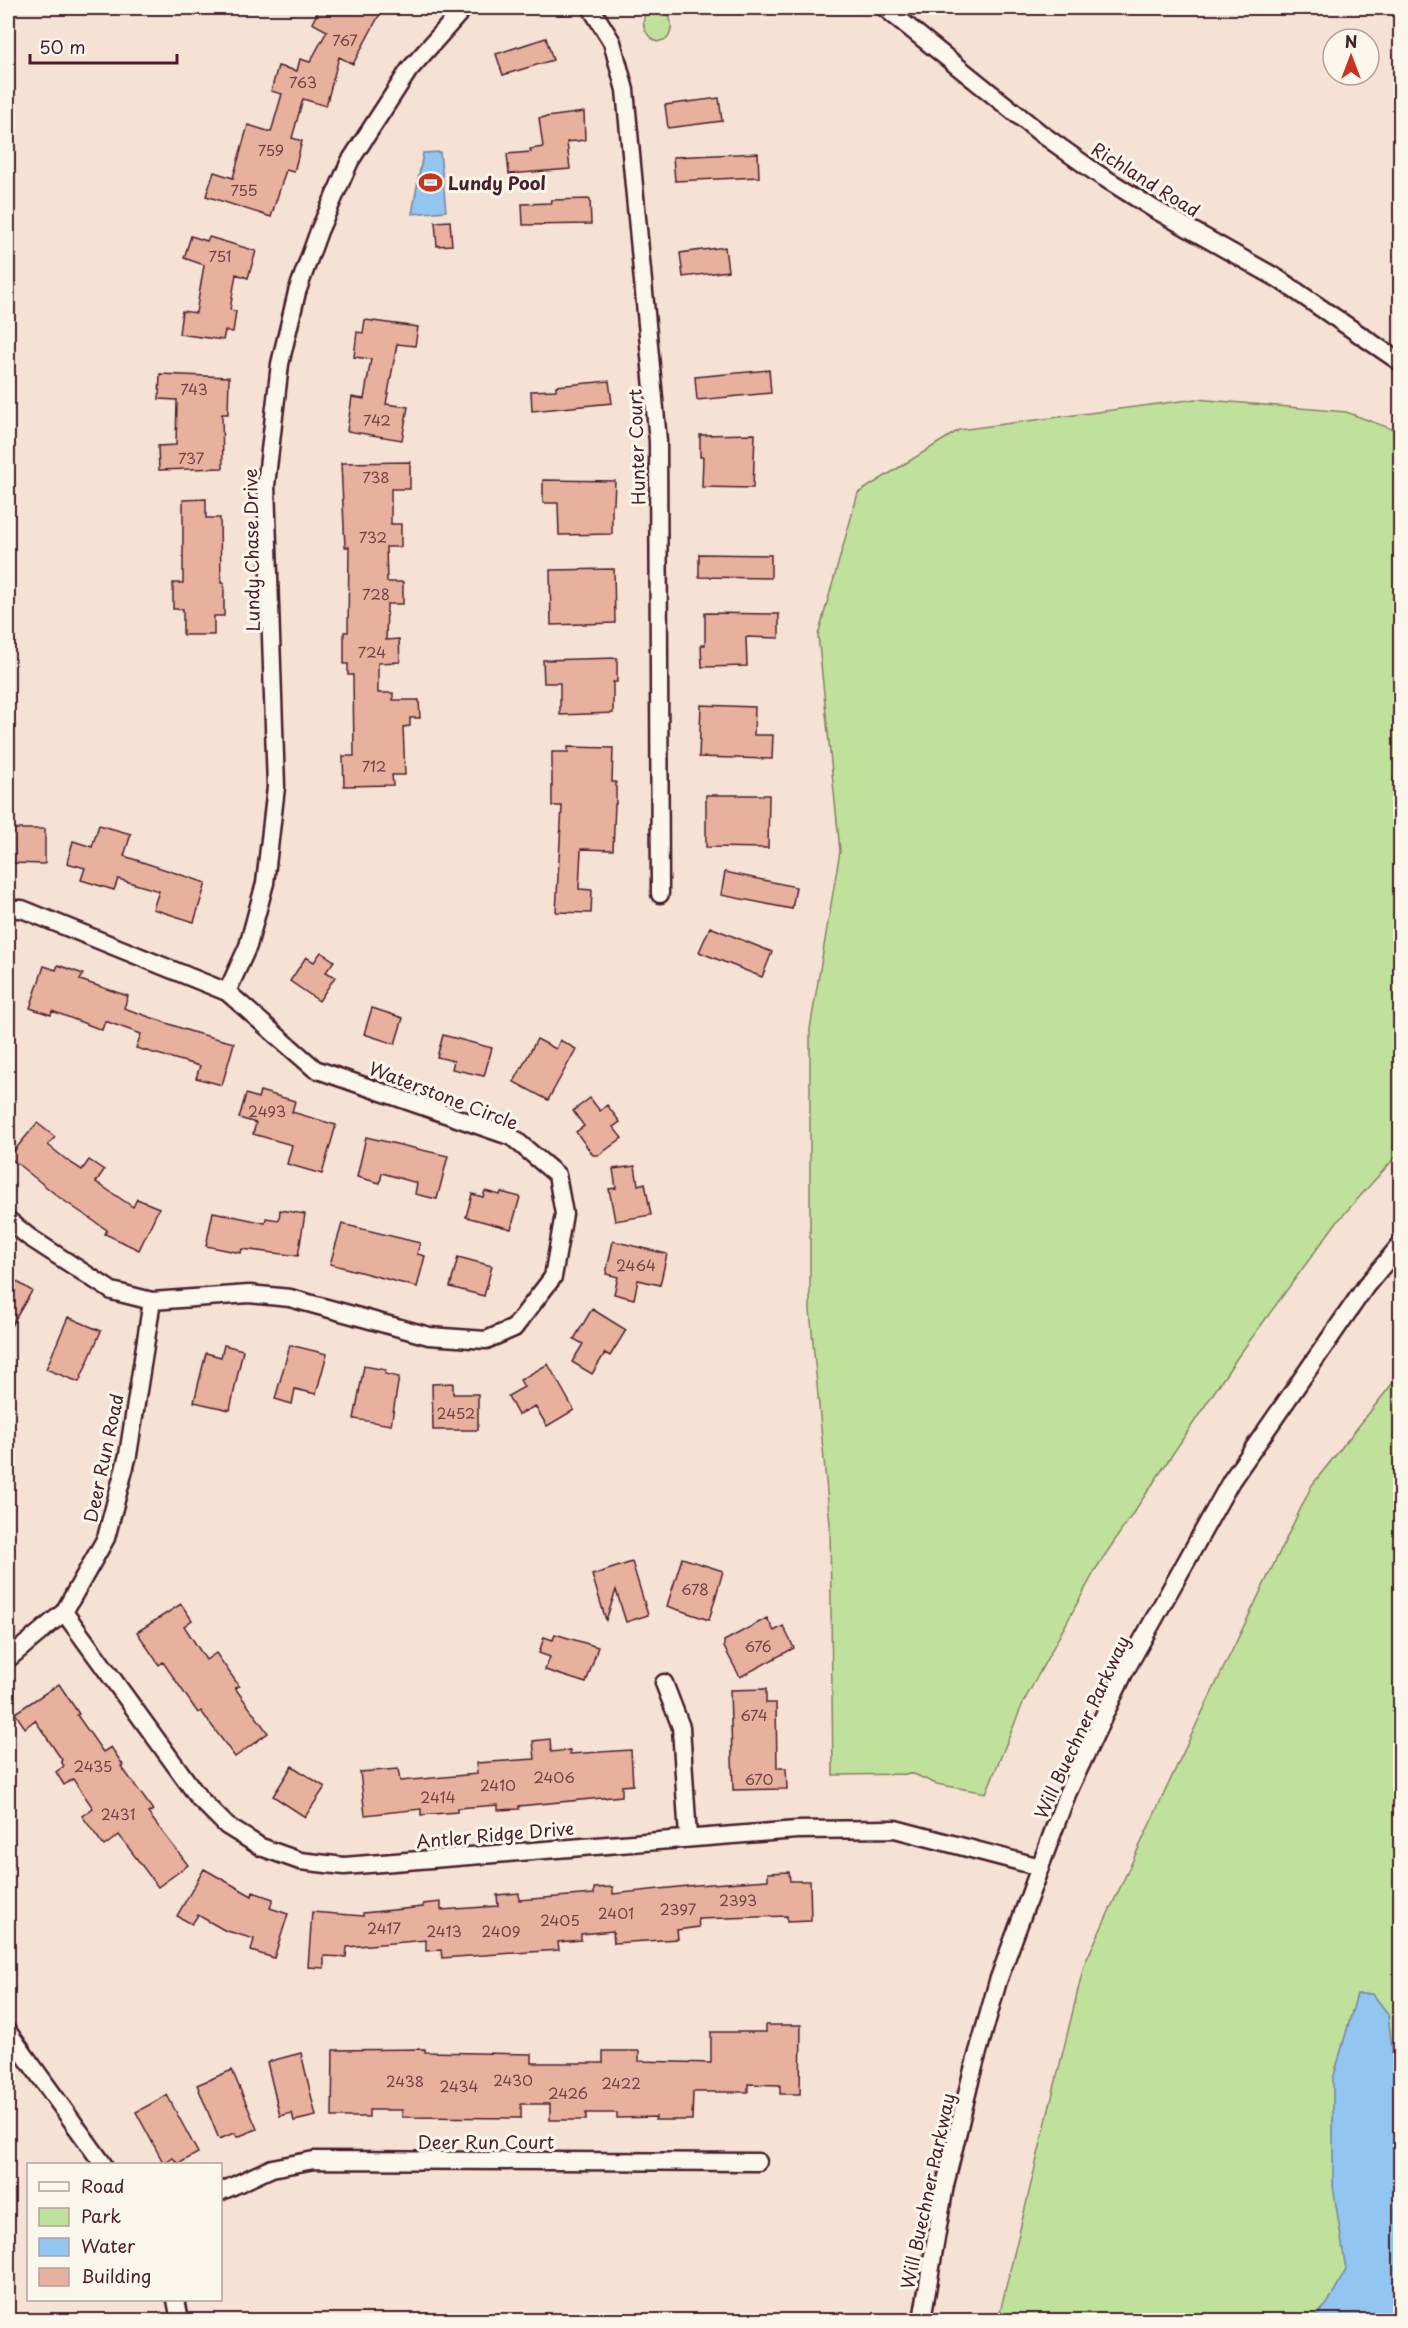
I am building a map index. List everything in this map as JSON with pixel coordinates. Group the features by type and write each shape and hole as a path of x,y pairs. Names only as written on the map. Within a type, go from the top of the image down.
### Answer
{"street":[{"name":"Lundy Chase Drive","path":"227,992 248,946 265,883 276,788 266,485 280,364 297,292 319,231 350,161 409,70 464,8"},
{"name":"Hunter Court","path":"591,8 612,42 625,90 658,441 660,894"},
{"name":"Richland Road","path":"885,8 1039,132 1095,172 1154,209 1277,278 1401,363"},
{"name":"Waterstone Circle","path":"8,909 22,909 227,992 315,1069 512,1137 557,1175 564,1214 553,1277 514,1328 486,1340 429,1336 290,1298 249,1294 152,1300 112,1291 29,1237 8,1220"},
{"name":"Will Buechner Parkway","path":"921,2320 945,2185 971,2077 998,1981 1067,1794 1124,1673 1231,1481 1366,1286 1401,1245"},
{"name":"Deer Run Road","path":"8,1659 64,1612 106,1538 128,1455 152,1300"},
{"name":"Antler Ridge Drive","path":"64,1612 199,1798 226,1826 261,1847 300,1861 344,1866 797,1830 895,1829 1040,1867"},
{"path":"664,1683 681,1727 688,1838"},
{"path":"8,2032 102,2163"},
{"name":"Deer Run Court","path":"222,2191 272,2168 314,2160 758,2162"},
{"path":"176,2301 180,2320"}],"green space":[{"path":"648,8 665,9 671,20 667,39 657,42 646,31 644,18"},
{"path":"1196,399 1346,412 1400,432 1400,1152 1336,1223 1237,1358 1097,1567 1023,1703 986,1793 936,1784 914,1774 833,1775 830,1524 810,1310 810,1029 840,851 818,635 858,493 959,430"},
{"path":"1400,1374 1400,2320 998,2320 1084,1965 1312,1485"}],"water":[{"name":"Lundy Pool","path":"440,152 446,211 412,214 423,153"},
{"path":"1357,1994 1373,1994 1388,2014 1400,2104 1400,2320 1312,2320 1327,2304 1346,2270 1333,2186 1333,2079"}],"building":[{"path":"320,8 383,8 353,64 339,57 326,106 303,99 292,138 302,141 294,172 286,170 271,217 206,196 214,172 233,178 248,125 271,132 282,94 271,91 278,66 297,71 300,59 310,62 327,31 312,23"},
{"path":"546,38 553,60 503,75 496,54"},
{"path":"719,98 722,121 668,128 665,105"},
{"path":"584,112 585,140 567,142 570,169 509,174 507,154 531,152 530,149 543,147 539,118"},
{"path":"758,153 759,177 675,181 673,157"},
{"path":"590,199 591,224 523,225 522,204 552,203 551,200"},
{"path":"450,221 452,245 437,246 435,222"},
{"path":"191,236 207,241 209,237 256,251 248,278 236,274 230,310 236,311 233,332 225,331 223,340 179,334 182,311 196,313 204,265 184,258"},
{"path":"725,247 728,271 683,277 680,253"},
{"path":"365,320 418,327 415,346 397,344 386,404 408,407 402,440 347,431 352,397 364,399 371,359 354,357 357,332 363,333"},
{"path":"769,370 771,393 697,400 695,377"},
{"path":"160,374 229,377 228,414 222,414 223,468 159,470 158,446 176,445 177,400 159,399"},
{"path":"609,381 612,403 532,411 531,391 556,390 556,386"},
{"path":"755,434 753,488 702,487 703,457 700,457 700,435"},
{"path":"410,462 410,489 391,489 391,524 401,524 401,547 386,547 387,582 403,582 403,604 387,604 386,640 399,639 400,662 378,663 378,693 393,693 393,700 419,700 420,718 410,718 410,726 403,727 405,775 392,775 393,785 344,786 343,756 354,756 353,675 348,675 348,664 344,664 344,632 348,632 349,547 345,547 341,463"},
{"path":"543,480 615,481 612,534 559,535 558,503 543,503"},
{"path":"206,499 206,518 220,518 224,616 214,616 214,635 183,635 183,609 173,609 173,583 183,583 183,500"},
{"path":"699,554 771,555 771,578 699,577"},
{"path":"614,569 615,623 551,625 550,570"},
{"path":"705,613 779,614 779,638 746,637 747,666 702,667 701,645 705,645"},
{"path":"617,658 617,682 613,682 613,713 560,715 560,683 544,683 543,660"},
{"path":"701,705 755,707 754,735 773,735 772,759 699,757"},
{"path":"568,747 613,748 612,782 616,782 616,804 613,850 581,849 579,889 592,890 591,913 556,912 562,806 552,806 552,752 568,752"},
{"path":"706,795 769,795 768,848 706,847"},
{"path":"99,825 131,834 124,856 206,883 194,922 153,909 159,891 118,879 114,890 81,880 85,868 67,863 73,841 92,847"},
{"path":"12,829 45,829 45,864 10,863 8,833 12,834"},
{"path":"725,872 796,887 792,909 721,895"},
{"path":"710,927 772,952 762,977 699,952"},
{"path":"321,952 334,961 326,972 335,977 319,1001 290,981 306,957 314,962"},
{"path":"58,965 83,974 80,980 128,996 124,1008 192,1032 234,1043 222,1085 196,1078 200,1066 136,1048 141,1034 105,1021 102,1030 52,1011 51,1015 30,1008 44,966 56,970"},
{"path":"372,1008 403,1018 395,1044 364,1034"},
{"path":"443,1035 492,1048 484,1076 452,1069 454,1061 437,1057"},
{"path":"537,1039 556,1049 560,1040 576,1049 548,1100 514,1082"},
{"path":"260,1091 295,1101 292,1112 336,1125 322,1174 287,1164 292,1145 253,1134 256,1123 239,1118 246,1094 258,1098"},
{"path":"590,1098 600,1111 607,1105 620,1122 613,1127 622,1138 599,1155 593,1155 576,1132 584,1126 573,1111"},
{"path":"37,1123 55,1137 48,1145 68,1161 82,1170 89,1160 104,1170 96,1182 133,1207 137,1199 159,1208 139,1250 105,1234 107,1230 60,1198 9,1157"},
{"path":"366,1137 448,1156 437,1199 415,1194 417,1183 382,1173 380,1183 357,1177"},
{"path":"635,1166 638,1185 645,1183 651,1215 615,1221 609,1189 616,1188 613,1169"},
{"path":"485,1191 520,1197 511,1229 466,1217 472,1194 483,1197"},
{"path":"280,1210 305,1214 298,1256 242,1249 241,1253 206,1246 213,1212 265,1223 266,1218 279,1220"},
{"path":"342,1224 420,1243 417,1254 425,1256 417,1287 330,1264"},
{"path":"613,1241 667,1254 660,1285 638,1280 634,1299 614,1294 618,1277 606,1274"},
{"path":"458,1257 492,1266 484,1296 450,1287"},
{"path":"8,1276 32,1291 8,1331"},
{"path":"592,1309 626,1330 610,1356 605,1353 592,1374 572,1362 583,1344 574,1339"},
{"path":"68,1317 101,1331 79,1382 46,1369"},
{"path":"224,1345 243,1350 230,1410 194,1402 206,1353 221,1357"},
{"path":"290,1345 327,1354 316,1394 295,1389 292,1404 275,1399"},
{"path":"548,1364 574,1410 547,1426 535,1406 518,1415 508,1396 524,1387 520,1380"},
{"path":"364,1366 386,1370 385,1374 399,1377 391,1425 354,1419"},
{"path":"453,1383 453,1394 478,1394 478,1430 433,1430 432,1384"},
{"path":"682,1558 723,1571 709,1620 667,1606"},
{"path":"632,1562 648,1615 626,1622 616,1590 606,1620 592,1575"},
{"path":"181,1604 192,1620 184,1626 206,1660 216,1653 239,1686 235,1688 268,1733 235,1757 201,1711 198,1713 163,1662 159,1665 137,1632"},
{"path":"767,1618 774,1631 783,1626 794,1648 740,1677 724,1647 724,1641"},
{"path":"555,1634 598,1647 586,1683 545,1670 550,1657 539,1653 544,1637 553,1640"},
{"path":"59,1684 103,1752 111,1747 123,1765 121,1766 153,1810 148,1813 188,1865 158,1887 119,1835 104,1846 82,1816 93,1808 73,1779 64,1785 56,1772 64,1766 62,1760 35,1720 25,1728 15,1713"},
{"path":"766,1689 766,1703 776,1703 777,1768 786,1768 787,1789 733,1790 730,1690"},
{"path":"550,1739 551,1752 570,1750 570,1754 631,1750 633,1785 622,1786 622,1796 519,1806 519,1809 498,1810 498,1805 457,1808 457,1812 421,1815 421,1809 365,1815 360,1772 398,1769 400,1781 477,1774 476,1763 535,1759 533,1741"},
{"path":"292,1766 325,1787 305,1817 273,1796"},
{"path":"204,1869 252,1896 253,1892 273,1899 270,1908 288,1914 274,1958 251,1951 254,1939 224,1930 198,1915 192,1924 177,1916"},
{"path":"789,1872 790,1881 810,1881 811,1921 787,1922 787,1916 698,1919 699,1927 677,1930 678,1939 614,1943 613,1931 581,1934 581,1940 558,1942 559,1950 442,1958 441,1950 426,1951 426,1940 347,1947 346,1957 324,1956 324,1968 308,1967 312,1912 363,1916 363,1913 423,1907 423,1904 441,1902 441,1910 498,1906 497,1895 519,1893 519,1900 594,1894 594,1888 613,1887 613,1894 768,1880 768,1873"},
{"path":"766,2025 801,2025 800,2094 780,2094 780,2085 748,2084 748,2092 693,2092 692,2120 655,2120 656,2117 617,2118 617,2113 586,2113 586,2120 550,2120 550,2104 521,2104 521,2118 402,2117 402,2110 369,2110 369,2117 332,2117 333,2050 425,2049 425,2052 532,2054 532,2063 603,2063 603,2051 639,2051 639,2061 711,2063 711,2032 766,2032"},
{"path":"301,2053 316,2116 294,2121 292,2113 280,2116 267,2062"},
{"path":"232,2070 257,2129 237,2137 235,2133 219,2139 197,2085"},
{"path":"167,2095 198,2153 180,2163 173,2158 163,2163 136,2112"}],"place":[{"name":"Lundy Pool","path":"430,182"}]}
